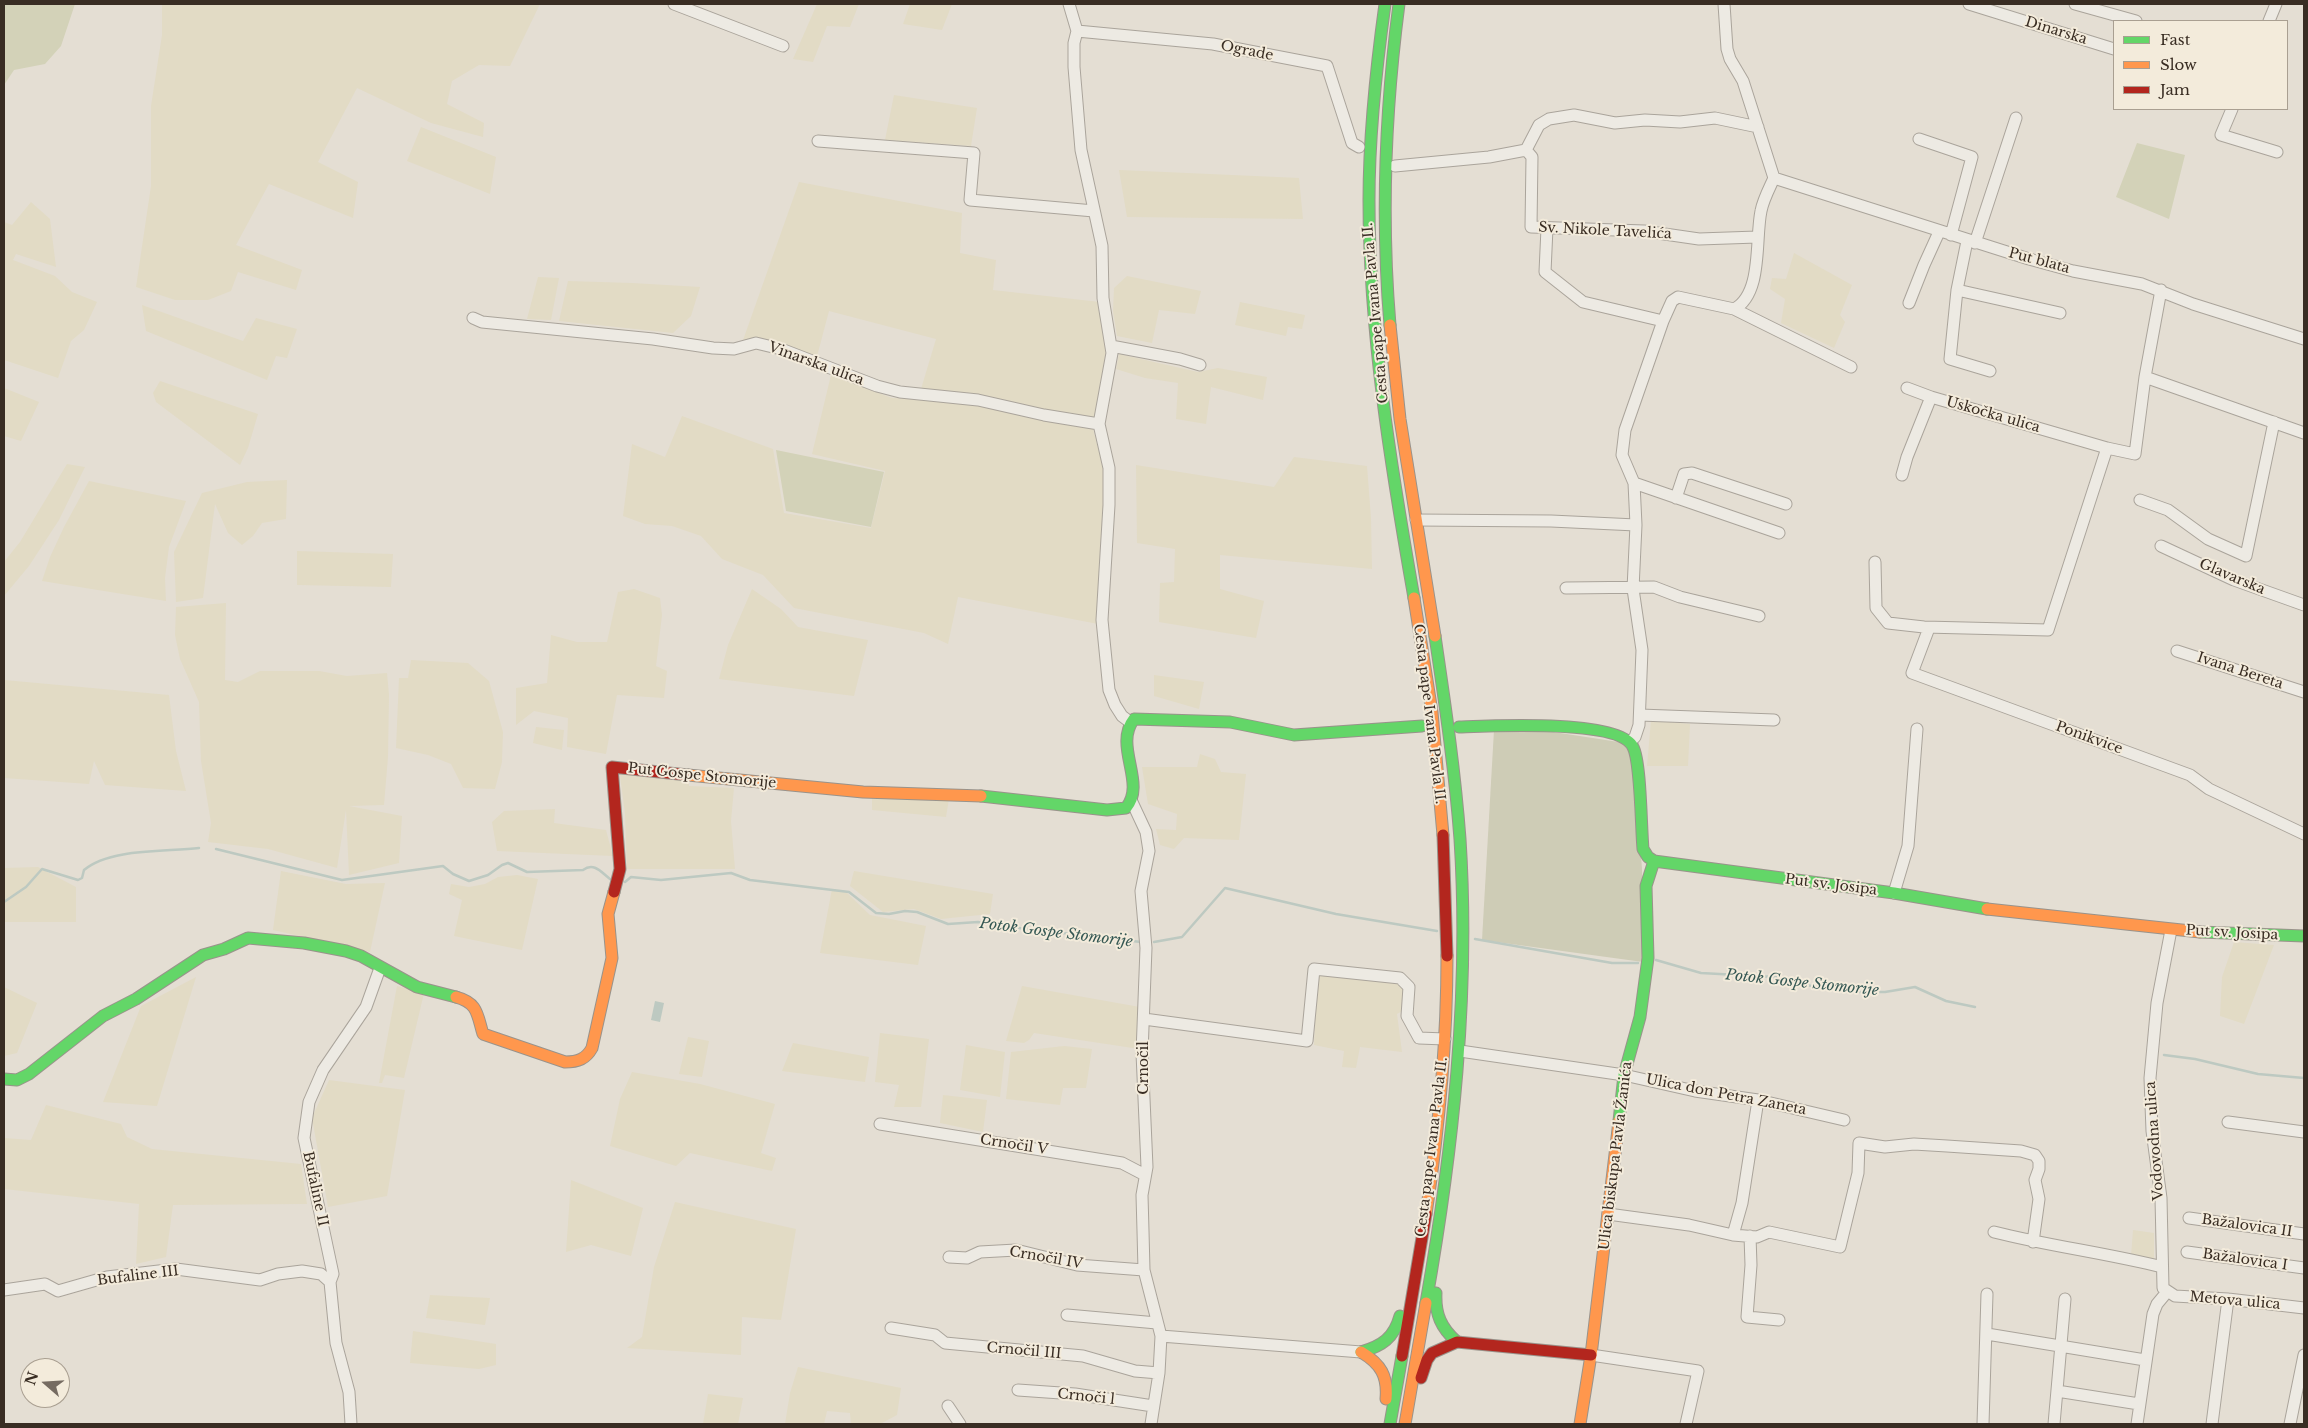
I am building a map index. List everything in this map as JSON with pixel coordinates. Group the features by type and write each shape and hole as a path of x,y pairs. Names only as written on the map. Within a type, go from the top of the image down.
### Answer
{"main road":[{"name":"Cesta pape Ivana Pavla II.","path":"1385,4 1369,132 1368,201 1370,262 1383,397 1427,676 1439,769 1444,839 1448,950 1441,1100 1412,1289 1388,1424"},
{"name":"Cesta pape Ivana Pavla II.","path":"1400,4 1392,57 1389,101 1385,210 1387,280 1400,419 1449,725 1455,784 1461,890 1460,1051 1451,1143 1406,1421"},
{"path":"1431,616 1440,630 1444,643 1459,727 1463,764 1455,784"},
{"path":"1427,676 1421,698 1422,726 1428,757 1439,769"},
{"path":"1132,802 1134,794 1128,766 1126,731 1130,722 1142,718 1230,722 1294,735 1422,726"},
{"path":"1459,727 1541,726 1584,728 1624,738 1630,742 1636,754 1643,849 1648,857 1654,860"},
{"name":"Put Gospe Stomorije","path":"4,1078 17,1080 29,1074 103,1016 136,999 203,954 224,949 248,938 304,943 346,951 361,956 417,987 468,1000 475,1008 483,1034 491,1038 565,1062 575,1063 584,1059 592,1048 612,958 608,914 620,869 612,767 863,792 1000,797 1107,810 1122,810 1132,802"},
{"name":"Put sv. Josipa","path":"1654,860 1894,893 1992,910 2171,930 2304,936"},
{"name":"Ulica biskupa Pavla Žanića","path":"1580,1424 1591,1355 1624,1075 1640,1017 1648,958 1646,886 1654,860"},
{"path":"1431,1272 1437,1288 1435,1305 1439,1323 1447,1334 1457,1342"},
{"path":"1361,1352 1387,1342 1397,1331 1402,1304 1412,1289"},
{"path":"1406,1421 1415,1407 1426,1360 1432,1353 1457,1342 1591,1355"},
{"path":"1361,1352 1374,1359 1381,1366 1388,1381 1384,1415 1388,1424"}],"street":[{"path":"1070,4 1077,31 1074,43 1074,67 1081,150 1102,246 1102,298 1112,353 1099,424 1109,468 1109,505 1102,620 1109,690 1122,716 1130,722"},
{"path":"1724,4 1727,49 1730,59 1743,81 1764,152 1774,178 1761,209 1754,280 1742,305 1734,309"},
{"name":"Dinarska","path":"1969,4 2113,48"},
{"path":"2075,4 2132,20"},
{"path":"2269,20 2276,4"},
{"path":"681,5 783,46"},
{"name":"Ograde","path":"1077,31 1213,44 1327,66 1352,143 1359,147"},
{"path":"2232,110 2220,134 2277,152"},
{"path":"1395,166 1489,157 1526,150 1539,125 1549,119 1574,115 1615,123 1646,120 1680,122 1715,118 1758,127"},
{"path":"1990,372 1950,359 1956,290 1971,242 2016,118"},
{"path":"1919,139 1972,157 1951,235"},
{"path":"818,141 974,153 970,200 1094,211"},
{"name":"Sv. Nikole Tavelića","path":"1526,150 1532,157 1531,227 1644,231 1699,239 1757,237"},
{"name":"Put blata","path":"1774,178 1971,242 2073,271 2123,279 2161,290 2194,304 2304,339"},
{"path":"1547,228 1545,272 1583,302 1663,321"},
{"path":"1910,303 1939,232"},
{"path":"1956,290 2060,313"},
{"path":"2161,290 2145,377 2304,433"},
{"path":"1630,742 1635,737 1640,715 1642,650 1632,589 1636,524 1634,484 1622,455 1625,430 1663,321 1672,301 1678,298 1734,309 1851,367"},
{"name":"Vinarska ulica","path":"473,318 482,322 653,339 713,348 734,348 756,343 782,349 877,386 900,392 978,400 1044,415 1099,424"},
{"path":"1111,346 1180,359 1200,365"},
{"name":"Uskočka ulica","path":"1902,475 1907,457 1931,397 2107,448 2135,454 2145,377"},
{"path":"1907,388 1931,397"},
{"path":"2140,500 2168,510 2208,539 2246,556 2274,422"},
{"path":"1875,562 1876,608 1888,623 1929,628 2048,630 2107,448"},
{"path":"1676,498 1684,474 1692,473 1786,504"},
{"path":"1634,484 1779,533"},
{"path":"1416,520 1636,524"},
{"name":"Glavarska","path":"2161,546 2234,580 2304,605"},
{"path":"1566,588 1632,589 1654,587 1680,597 1760,616"},
{"name":"Ponikvice","path":"1929,628 1912,672 2190,776 2209,789 2304,834"},
{"name":"Ivana Bereta","path":"2177,650 2304,692"},
{"path":"1640,715 1774,720"},
{"path":"1894,893 1908,846 1918,729"},
{"name":"Crnočil","path":"1132,802 1146,832 1149,851 1141,891 1146,948 1142,1053 1145,1175 1142,1195 1144,1270 1161,1336"},
{"name":"Vodovodna ulica","path":"2167,1292 2163,1288 2160,1198 2152,1131 2150,1078 2158,1003 2171,930"},
{"name":"Bufaline II","path":"351,1424 349,1392 336,1343 330,1282 333,1274 304,1138 309,1102 323,1070 366,1007 380,968"},
{"path":"1144,1019 1308,1041 1314,969 1400,978 1409,987 1407,1016 1419,1038 1445,1039"},
{"name":"Ulica don Petra Zaneta","path":"1460,1051 1624,1075 1696,1090 1758,1100 1844,1120"},
{"path":"1733,1235 1742,1203 1758,1100"},
{"path":"2228,1122 2304,1132"},
{"name":"Crnočil V","path":"880,1124 1122,1163 1145,1175"},
{"path":"1608,1214 1688,1225 1733,1235 1757,1236 1769,1232 1840,1248 1858,1173 1859,1143 1884,1147 1922,1144 2021,1151 2035,1155 2039,1161 2039,1169 2035,1180 2039,1199 2033,1242"},
{"name":"Bažalovica II","path":"2189,1218 2304,1234"},
{"path":"1994,1232 2033,1242 2125,1258 2162,1267"},
{"path":"1750,1236 1751,1266 1747,1317 1779,1320"},
{"name":"Crnočil IV","path":"950,1257 967,1258 980,1252 1016,1250 1077,1264 1144,1270"},
{"name":"Bažalovica I","path":"2186,1252 2304,1268"},
{"name":"Bufaline III","path":"4,1290 45,1284 58,1290 107,1277 176,1269 260,1280 278,1274 302,1271 321,1274 330,1282"},
{"path":"2137,1424 2153,1314 2157,1304 2167,1292"},
{"name":"Metova ulica","path":"2167,1292 2175,1296 2228,1299 2304,1308"},
{"path":"1983,1424 1987,1294"},
{"path":"2054,1424 2066,1299"},
{"path":"2212,1424 2228,1299"},
{"path":"1067,1315 1157,1323"},
{"name":"Crnočil III","path":"892,1328 935,1335 945,1343 1082,1356 1135,1370 1159,1373"},
{"path":"1987,1334 2145,1360"},
{"path":"1151,1424 1159,1373 1161,1336 1361,1352"},
{"path":"1591,1355 1698,1371 1686,1424"},
{"path":"2290,1424 2304,1355"},
{"name":"Crnoči l","path":"1018,1390 1075,1394 1154,1406"},
{"path":"2057,1390 2139,1404"},
{"path":"948,1406 960,1424"}],"shaded area":[{"path":"162,4 540,4 510,66 479,65 452,81 447,104 484,123 483,137 431,123 357,88 318,162 358,182 353,218 269,184 236,245 302,270 296,290 238,272 231,291 208,300 175,300 136,287 151,186 151,106 162,35"},
{"path":"817,4 859,4 850,27 827,26 813,62 793,59"},
{"path":"910,4 952,4 942,30 903,24"},
{"path":"894,95 977,108 971,146 885,140"},
{"path":"421,127 496,157 490,194 407,161"},
{"path":"1119,170 1299,178 1303,219 1127,217"},
{"path":"799,182 962,213 960,253 996,260 993,290 1100,302 1106,351 1093,429 1103,467 1106,502 1098,624 958,597 948,644 924,633 794,608 763,575 722,559 701,536 672,526 645,524 623,516 632,444 665,457 682,416 773,449 784,513 871,528 885,471 812,454 831,375 892,398 918,399 936,339 829,311 816,360 742,343"},
{"path":"31,202 50,219 56,267 16,254 13,260 55,276 72,292 97,302 84,330 71,341 58,378 4,360 4,222 12,225"},
{"path":"1794,253 1852,285 1840,315 1845,322 1834,348 1781,323 1785,299 1770,289 1772,278 1786,279"},
{"path":"1127,276 1201,291 1195,314 1159,310 1152,343 1117,336 1113,311 1114,288"},
{"path":"538,277 559,278 551,320 527,319"},
{"path":"568,281 700,287 691,316 673,333 559,321"},
{"path":"1240,302 1305,315 1302,329 1288,327 1286,336 1235,325"},
{"path":"142,305 243,341 256,318 297,329 287,358 276,356 267,380 146,331"},
{"path":"1119,354 1198,372 1218,368 1267,377 1263,400 1211,387 1206,424 1176,419 1178,383 1145,378 1116,369"},
{"path":"160,381 258,414 248,448 240,465 156,402 153,393"},
{"path":"4,388 39,402 21,441 4,436"},
{"path":"1294,457 1367,466 1372,569 1220,555 1220,589 1264,601 1256,638 1159,622 1160,583 1174,582 1175,549 1137,543 1136,465 1274,487"},
{"path":"67,464 85,467 59,520 29,566 4,596 4,562 20,542"},
{"path":"287,480 286,519 262,523 253,536 242,545 228,533 215,504 203,598 176,602 174,552 202,493 247,482"},
{"path":"89,481 186,501 169,547 165,578 166,601 42,581 50,557 64,527"},
{"path":"297,551 393,554 391,587 297,585"},
{"path":"634,589 660,598 662,615 656,666 667,671 664,698 617,695 606,754 567,747 568,718 534,711 516,725 516,688 547,683 551,635 577,642 607,642 618,592"},
{"path":"752,589 781,609 798,627 868,640 854,696 719,679 728,645"},
{"path":"226,603 225,680 238,682 260,671 319,671 347,676 387,673 389,695 388,757 384,805 349,806 402,816 399,863 349,875 346,810 337,868 268,849 208,842 211,823 201,761 199,702 180,659 175,635 176,607"},
{"path":"411,660 468,663 489,681 503,732 502,762 495,789 463,788 451,764 428,755 396,748 399,678 408,678"},
{"path":"1154,675 1204,682 1199,709 1154,696"},
{"path":"4,680 169,695 176,751 186,791 105,785 94,761 89,784 4,778"},
{"path":"1651,720 1690,724 1688,766 1647,766"},
{"path":"536,727 564,730 562,750 533,743"},
{"path":"1494,730 1547,731 1625,743 1634,760 1642,869 1643,962 1482,940"},
{"path":"1200,754 1215,759 1221,772 1246,774 1239,840 1184,838 1174,849 1160,845 1156,829 1176,830 1177,814 1148,804 1142,767 1197,767"},
{"path":"619,768 689,776 689,786 734,788 731,821 735,869 627,869 625,814"},
{"path":"872,794 949,799 946,817 872,810"},
{"path":"555,809 554,823 606,830 613,856 497,851 492,822 504,811"},
{"path":"38,867 76,887 76,922 4,922 4,868"},
{"path":"281,871 346,884 385,883 370,952 273,930"},
{"path":"854,871 993,894 990,914 941,919 914,909 883,912 850,886"},
{"path":"517,875 538,879 522,950 454,936 462,900 449,894 451,884 469,887 485,884 498,877"},
{"path":"832,889 846,892 870,915 926,926 918,965 820,953"},
{"path":"2234,942 2274,945 2244,1024 2220,1016 2222,977"},
{"path":"1322,973 1397,983 1403,989 1404,1010 1397,1014 1402,1052 1360,1047 1356,1068 1342,1067 1344,1051 1314,1045 1317,975"},
{"path":"196,977 157,1106 103,1102 141,1006"},
{"path":"397,986 424,993 404,1078 385,1075 382,1083 379,1083"},
{"path":"1022,986 1140,1007 1139,1049 1034,1033 1024,1043 1006,1041"},
{"path":"4,987 37,1003 17,1053 4,1056"},
{"path":"655,1001 664,1003 660,1022 651,1020"},
{"path":"880,1033 929,1039 921,1107 894,1107 899,1085 875,1082"},
{"path":"688,1037 709,1041 702,1077 679,1074"},
{"path":"793,1043 869,1057 865,1082 782,1071"},
{"path":"966,1045 1005,1052 1000,1097 960,1090"},
{"path":"1064,1046 1092,1049 1086,1088 1063,1088 1060,1105 1006,1099 1011,1052"},
{"path":"632,1072 700,1084 775,1104 761,1153 776,1158 772,1171 690,1153 676,1166 610,1146 620,1099"},
{"path":"329,1080 405,1090 387,1196 328,1207 312,1118"},
{"path":"943,1095 987,1100 983,1132 940,1123"},
{"path":"46,1105 121,1124 127,1137 152,1149 301,1164 307,1204 173,1205 166,1257 136,1264 139,1204 4,1189 4,1138 31,1140"},
{"path":"571,1180 643,1208 631,1256 591,1245 566,1252"},
{"path":"675,1202 796,1229 781,1320 742,1317 741,1355 627,1348 642,1337 654,1267"},
{"path":"2133,1230 2154,1233 2154,1260 2131,1256"},
{"path":"430,1295 490,1298 485,1325 426,1318"},
{"path":"413,1331 496,1344 496,1365 479,1369 410,1363"},
{"path":"798,1367 901,1388 897,1415 880,1424 851,1424 850,1413 827,1411 824,1424 785,1424 790,1393"},
{"path":"708,1394 743,1398 738,1424 703,1424"}],"green space":[{"path":"4,4 75,4 61,46 45,64 14,70 4,85"},
{"path":"2137,143 2185,155 2169,219 2116,197"},
{"path":"776,450 884,472 871,527 786,511"}],"waterway":[{"name":"Potok Gospe Stomorije","path":"4,902 26,887 42,869 78,880 82,878 84,870 95,863 123,854 199,848"},
{"name":"Potok Gospe Stomorije","path":"216,849 342,880 443,866 453,874 469,881 488,875 508,863 527,872 583,870 594,867 610,879"},
{"name":"Potok Gospe Stomorije","path":"625,882 631,877 661,880 731,873 750,880 849,892 876,913 917,912 948,924 978,922 1141,942"},
{"name":"Potok Gospe Stomorije","path":"1154,942 1182,937 1225,888 1336,914 1437,931"},
{"name":"Potok Gospe Stomorije","path":"1475,939 1612,963 1638,963"},
{"name":"Potok Gospe Stomorije","path":"1656,960 1701,973 1775,977 1805,985 1851,992 1885,992 1915,987 1946,1001 1975,1007"},
{"name":"Potok Gospe Stomorije","path":"2164,1055 2195,1059 2258,1074 2304,1078"}],"traffic: fast":[{"path":"1385,4 1376,77 1369,175 1370,250 1377,350 1383,400 1414,598"},
{"path":"1390,325 1385,205 1386,164 1390,84 1399,4"},
{"path":"1426,1303 1436,1246 1451,1130 1457,1072 1463,956 1463,897 1458,814 1435,636"},
{"path":"981,796 1107,810 1126,808 1132,798 1133,787 1127,741 1128,730 1134,719 1230,722 1294,735 1422,726"},
{"path":"1459,727 1552,726 1605,732 1623,738 1633,747 1636,755 1643,849 1648,857 1654,861 1894,893 1987,909"},
{"path":"1619,1121 1624,1075 1640,1017 1648,958 1646,886 1654,861"},
{"path":"2200,932 2304,936"},
{"path":"4,1079 17,1080 29,1074 103,1016 136,999 203,955 224,949 248,938 304,943 346,951 361,956 417,987 456,997"},
{"path":"1436,1293 1440,1320 1457,1342"},
{"path":"1361,1352 1375,1347 1386,1340 1394,1330 1400,1316"},
{"path":"1390,1424 1402,1356"}],"traffic: slow":[{"path":"1390,325 1400,419 1435,636"},
{"path":"1414,598 1432,712 1443,835"},
{"path":"688,775 863,792 981,796"},
{"path":"456,997 469,1002 476,1010 483,1034 565,1062 584,1057 592,1048 612,958 608,914 614,892"},
{"path":"1987,909 2200,932"},
{"path":"1426,1214 1435,1150 1441,1085 1446,1021 1447,956"},
{"path":"1580,1424 1591,1355 1619,1121"},
{"path":"1405,1424 1426,1303"},
{"path":"1361,1352 1374,1361 1382,1371 1386,1384 1386,1399"}],"traffic: jam":[{"path":"614,892 620,869 612,767 688,775"},
{"path":"1443,835 1447,956"},
{"path":"1402,1356 1426,1214"},
{"path":"1421,1378 1427,1360 1432,1353 1457,1342 1591,1355"}]}
